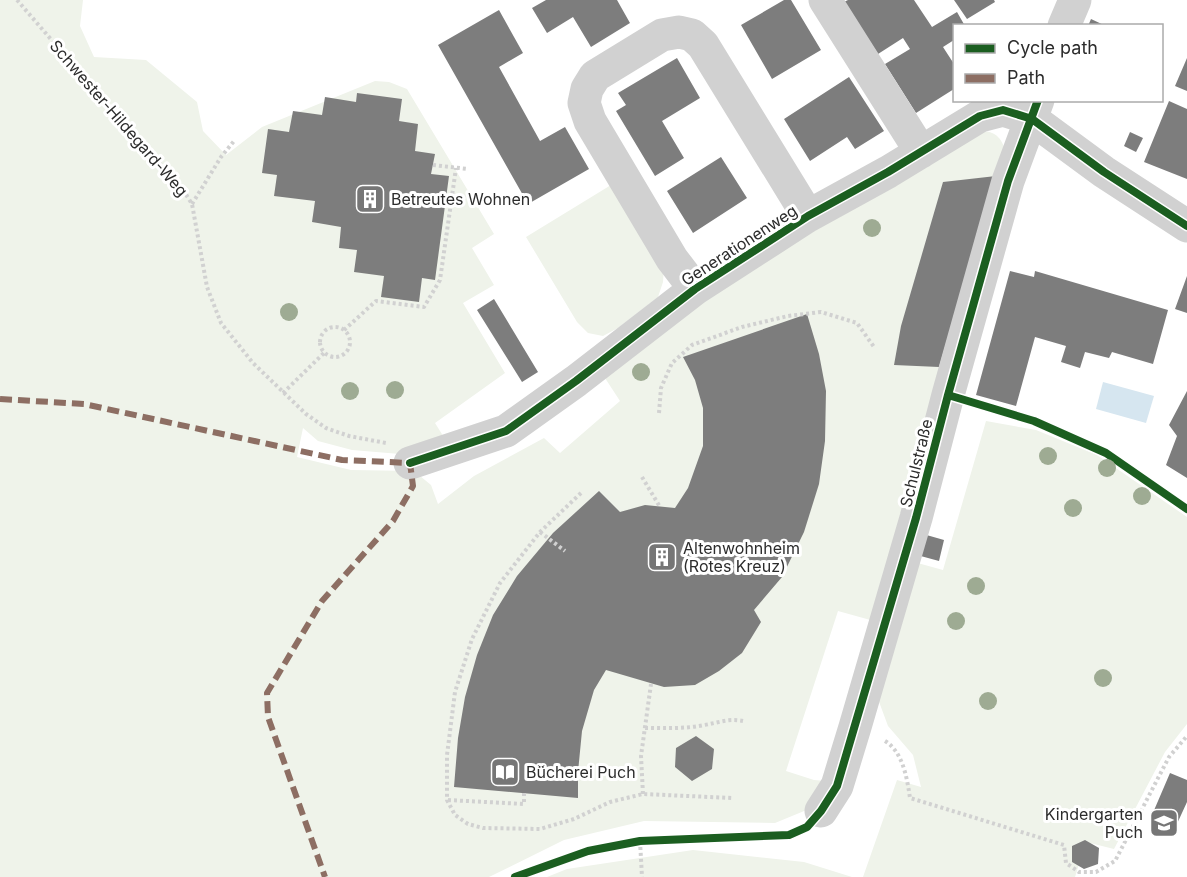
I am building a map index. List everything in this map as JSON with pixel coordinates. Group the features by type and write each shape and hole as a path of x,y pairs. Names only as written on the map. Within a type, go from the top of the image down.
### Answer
{"street":[{"path":"825,0 921,152"},
{"path":"1065,24 1075,0"},
{"name":"Generationenweg","path":"695,289 672,259 590,121 584,103 587,89 595,76 662,35 679,32 692,35 703,45 808,216"},
{"name":"Generationenweg","path":"410,463 506,431 576,381 695,289 808,216 981,116 1003,110 1035,110"},
{"path":"1035,110 1104,172 1187,225"},
{"name":"Schulstraße","path":"821,811 837,786 916,518 1008,181 1035,110"}],"path":[{"path":"192,204 221,157 234,141"},
{"path":"433,165 468,169"},
{"path":"344,330 376,301 424,307 440,280 456,168"},
{"path":"659,413 661,388 672,363 692,345 742,327 788,316 821,312 857,323 874,347"},
{"path":"334,327 344,330 350,339 345,352 336,356 325,352 320,340 325,330 334,327"},
{"path":"283,393 325,352"},
{"path":"642,477 660,507"},
{"path":"581,493 540,532 500,583 472,639 455,692 447,754 447,800 455,815 468,824 483,828 540,829 574,819 610,802 643,794 732,798"},
{"path":"540,532 565,551"},
{"path":"643,794 641,756 651,684"},
{"path":"645,728 704,725 732,718 742,721"},
{"path":"855,727 871,732 894,747 907,777 909,798 1064,845 1066,863 1079,872 1096,872 1115,861 1169,757 1187,736"},
{"path":"447,800 524,804 524,793"},
{"path":"640,841 642,877"},
{"path":"630,843 650,841"}],"shaded area":[{"path":"0,0 83,0 80,26 94,57 146,60 197,102 203,131 226,155 262,127 375,81 389,82 407,89 494,234 472,248 494,285 463,303 505,373 435,423 445,439 400,454 352,450 318,441 303,428 297,457 351,470 414,471 431,485 438,504 474,476 544,438 560,453 620,401 603,375 710,291 979,131 992,133 1001,140 1005,149 874,621 838,611 786,771 814,780 826,781 809,809 775,823 644,821 564,840 489,877 0,877"},
{"path":"611,185 664,268 663,282 658,297 618,328 603,336 588,333 577,322 526,237"},
{"path":"1103,382 1154,396 1146,423 1096,409"},
{"path":"986,421 1036,430 1097,455 1187,517 1187,724 1165,752 1114,849 1086,842 1075,877 863,877 897,780 921,787 913,755 888,726 878,699 914,562 943,570"},
{"path":"693,850 804,862 852,877 547,877 567,869"}],"building":[{"path":"546,0 617,0 630,23 591,47 573,17 547,33 532,8"},
{"path":"784,0 791,0 821,50 772,79 741,25"},
{"path":"848,0 914,0 932,27 957,12 964,24 953,24 953,41 943,47 953,62 953,90 916,113 885,64 910,49 903,38 878,54 844,2"},
{"path":"954,0 994,0 995,2 967,19"},
{"path":"499,10 523,53 499,67 540,141 565,127 589,169 528,204 438,45"},
{"path":"1091,19 1102,24 1089,24"},
{"path":"677,58 700,98 662,121 684,158 655,176 616,111 626,105 618,93"},
{"path":"1187,58 1187,91 1175,86"},
{"path":"849,77 884,131 855,149 847,137 810,161 784,119"},
{"name":"Betreutes Wohnen","path":"357,93 402,99 399,121 418,124 415,151 435,154 431,174 449,176 435,280 422,278 419,302 381,297 384,276 354,272 357,250 339,248 341,227 312,222 315,201 274,196 277,175 262,173 268,129 289,132 293,111 322,115 325,97 356,102"},
{"path":"1169,101 1187,109 1187,179 1144,162"},
{"path":"1130,132 1143,138 1136,152 1124,146"},
{"path":"721,157 747,198 693,233 667,191"},
{"path":"996,176 939,367 894,365 901,326 943,182"},
{"path":"1010,271 1034,277 1035,271 1168,310 1153,364 1112,352 1109,358 1085,352 1080,368 1061,362 1066,346 1035,337 1016,406 976,395"},
{"path":"1187,276 1187,313 1175,309"},
{"path":"494,299 538,372 522,382 477,310"},
{"name":"Altenwohnheim (Rotes Kreuz)","path":"807,314 819,354 826,391 825,441 819,484 804,532 782,577 754,610 761,622 742,653 719,671 695,685 664,687 606,670 594,690 582,731 578,798 454,787 458,738 465,697 477,655 493,615 517,576 553,533 599,491 620,512 645,505 675,508 688,488 703,446 703,408 695,380 683,357"},
{"path":"1187,391 1187,478 1166,465 1177,436 1169,425"},
{"path":"923,534 944,540 939,561 917,555"},
{"path":"696,736 714,749 712,769 692,781 675,767 676,748"},
{"path":"1170,773 1187,780 1187,802 1176,826 1152,815"},
{"path":"1085,840 1099,848 1098,864 1084,869 1072,862 1072,846"}],"marked path":[{"path":"0,399 84,404 342,460 410,463 413,486 393,521 322,601 267,693 268,717 325,877"}],"cycle path":[{"path":"515,877 588,851 640,841 789,835 807,827 821,811 837,786 916,518 1008,181 1037,102"},
{"path":"410,463 506,431 576,381 695,289 808,216 888,172 980,116 1003,110 1032,119 1104,172 1187,226"},
{"path":"948,395 1034,421 1106,453 1187,509"}],"place":[{"name":"Betreutes Wohnen","path":"370,199"},
{"name":"Altenwohnheim (Rotes Kreuz)","path":"662,557"},
{"name":"Bücherei Puch","path":"505,772"},
{"name":"Kindergarten Puch","path":"1164,823"}]}
